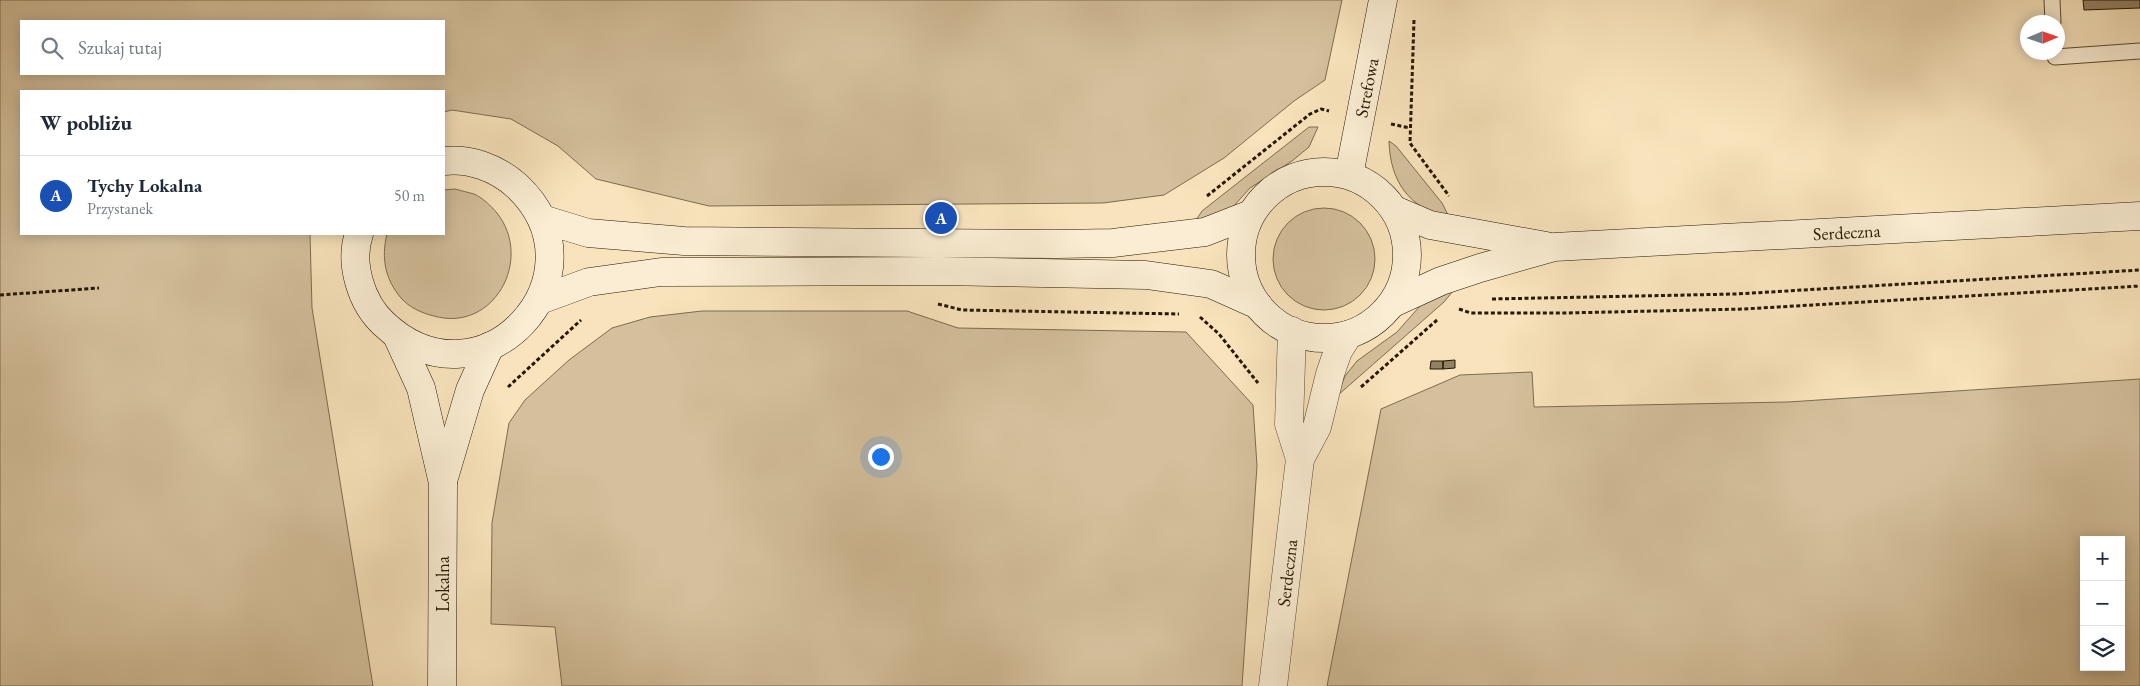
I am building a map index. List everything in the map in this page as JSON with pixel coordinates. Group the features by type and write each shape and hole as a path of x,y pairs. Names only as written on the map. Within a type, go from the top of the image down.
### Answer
{"street":[{"name":"Strefowa","path":"1349,175 1383,0"},
{"path":"359,235 356,269 363,295 378,319 398,338 423,350 450,354 477,351 506,338 524,323 540,300 548,274 549,246 542,219 527,196 507,177 482,165 455,160 445,162"},
{"path":"1326,171 1349,175 1367,182 1382,194 1395,210 1403,228 1407,247 1407,266 1402,285 1393,302 1380,316 1364,328 1348,335 1329,338 1302,335 1277,324 1258,305 1246,284 1241,261 1243,237 1251,214 1265,196 1282,182 1304,173 1326,171"},
{"name":"Serdeczna","path":"1395,210 1430,225 1554,247 2140,216"},
{"path":"542,219 588,233 684,241 1057,244 1113,243 1204,232 1251,214"},
{"name":"Serdeczna","path":"1393,302 1466,283 1554,247"},
{"path":"540,300 589,282 661,272 1146,274 1211,284 1258,305"},
{"path":"1292,331 1289,424 1300,459"},
{"path":"1300,459 1317,427 1330,374 1338,351 1348,335"},
{"name":"Lokalna","path":"398,338 421,388 443,483 442,686"},
{"name":"Lokalna","path":"443,483 470,390 490,346"},
{"name":"Serdeczna","path":"1273,686 1300,459"}],"lane":[{"path":"2052,0 2053,15"},
{"path":"2065,56 2140,51"}],"path":[{"path":"1414,11 1410,143 1463,216 1464,232"},
{"path":"1180,235 1181,221 1188,210 1310,114 1321,109 1410,128"},
{"path":"2140,270 1736,294 1476,300 1466,283 1452,306 1470,313 1744,309 2140,286"},
{"path":"1176,314 1177,279"},
{"path":"0,295 99,288"},
{"path":"934,303 962,310 1185,314"},
{"path":"1193,316 1202,317 1220,334 1275,404 1290,406"},
{"path":"502,392 584,317"},
{"path":"1322,408 1335,409 1439,318"}],"shaded area":[{"path":"0,0 1342,0 1325,80 1294,101 1224,158 1164,195 1103,203 709,206 596,179 558,146 511,119 452,110 445,112 445,90 20,90 20,235 310,235 312,308 373,686 0,686"},
{"path":"1309,127 1318,127 1309,147 1292,161 1250,188 1232,208 1211,218 1196,220 1202,211"},
{"path":"1389,141 1396,146 1442,203 1449,217 1423,207 1404,191 1393,169"},
{"path":"455,189 472,193 487,202 497,213 507,232 511,251 509,271 501,288 490,303 474,314 455,318 424,313 404,301 388,276 384,251 387,235 445,235 445,190"},
{"path":"1324,208 1343,212 1360,223 1371,240 1375,259 1371,278 1360,295 1343,306 1324,310 1305,306 1288,295 1277,278 1273,259 1277,240 1288,223 1305,212"},
{"path":"1453,291 1444,302 1337,396 1345,376 1357,361 1397,332 1420,306"},
{"path":"702,311 907,311 958,328 1186,332 1253,405 1257,466 1242,686 562,686 555,627 491,624 492,523 509,423 525,400 569,360 612,328 650,317"},
{"path":"1532,372 1534,407 1788,402 2140,379 2140,686 1327,686 1381,409 1460,375"}],"building":[{"path":"2083,0 2140,0 2140,8 2084,10"},
{"path":"1455,360 1455,368 1443,369 1443,361"},
{"path":"1431,361 1443,361 1443,369 1430,369"}],"place":[{"name":"Tychy Lokalna","path":"941,218"}]}
